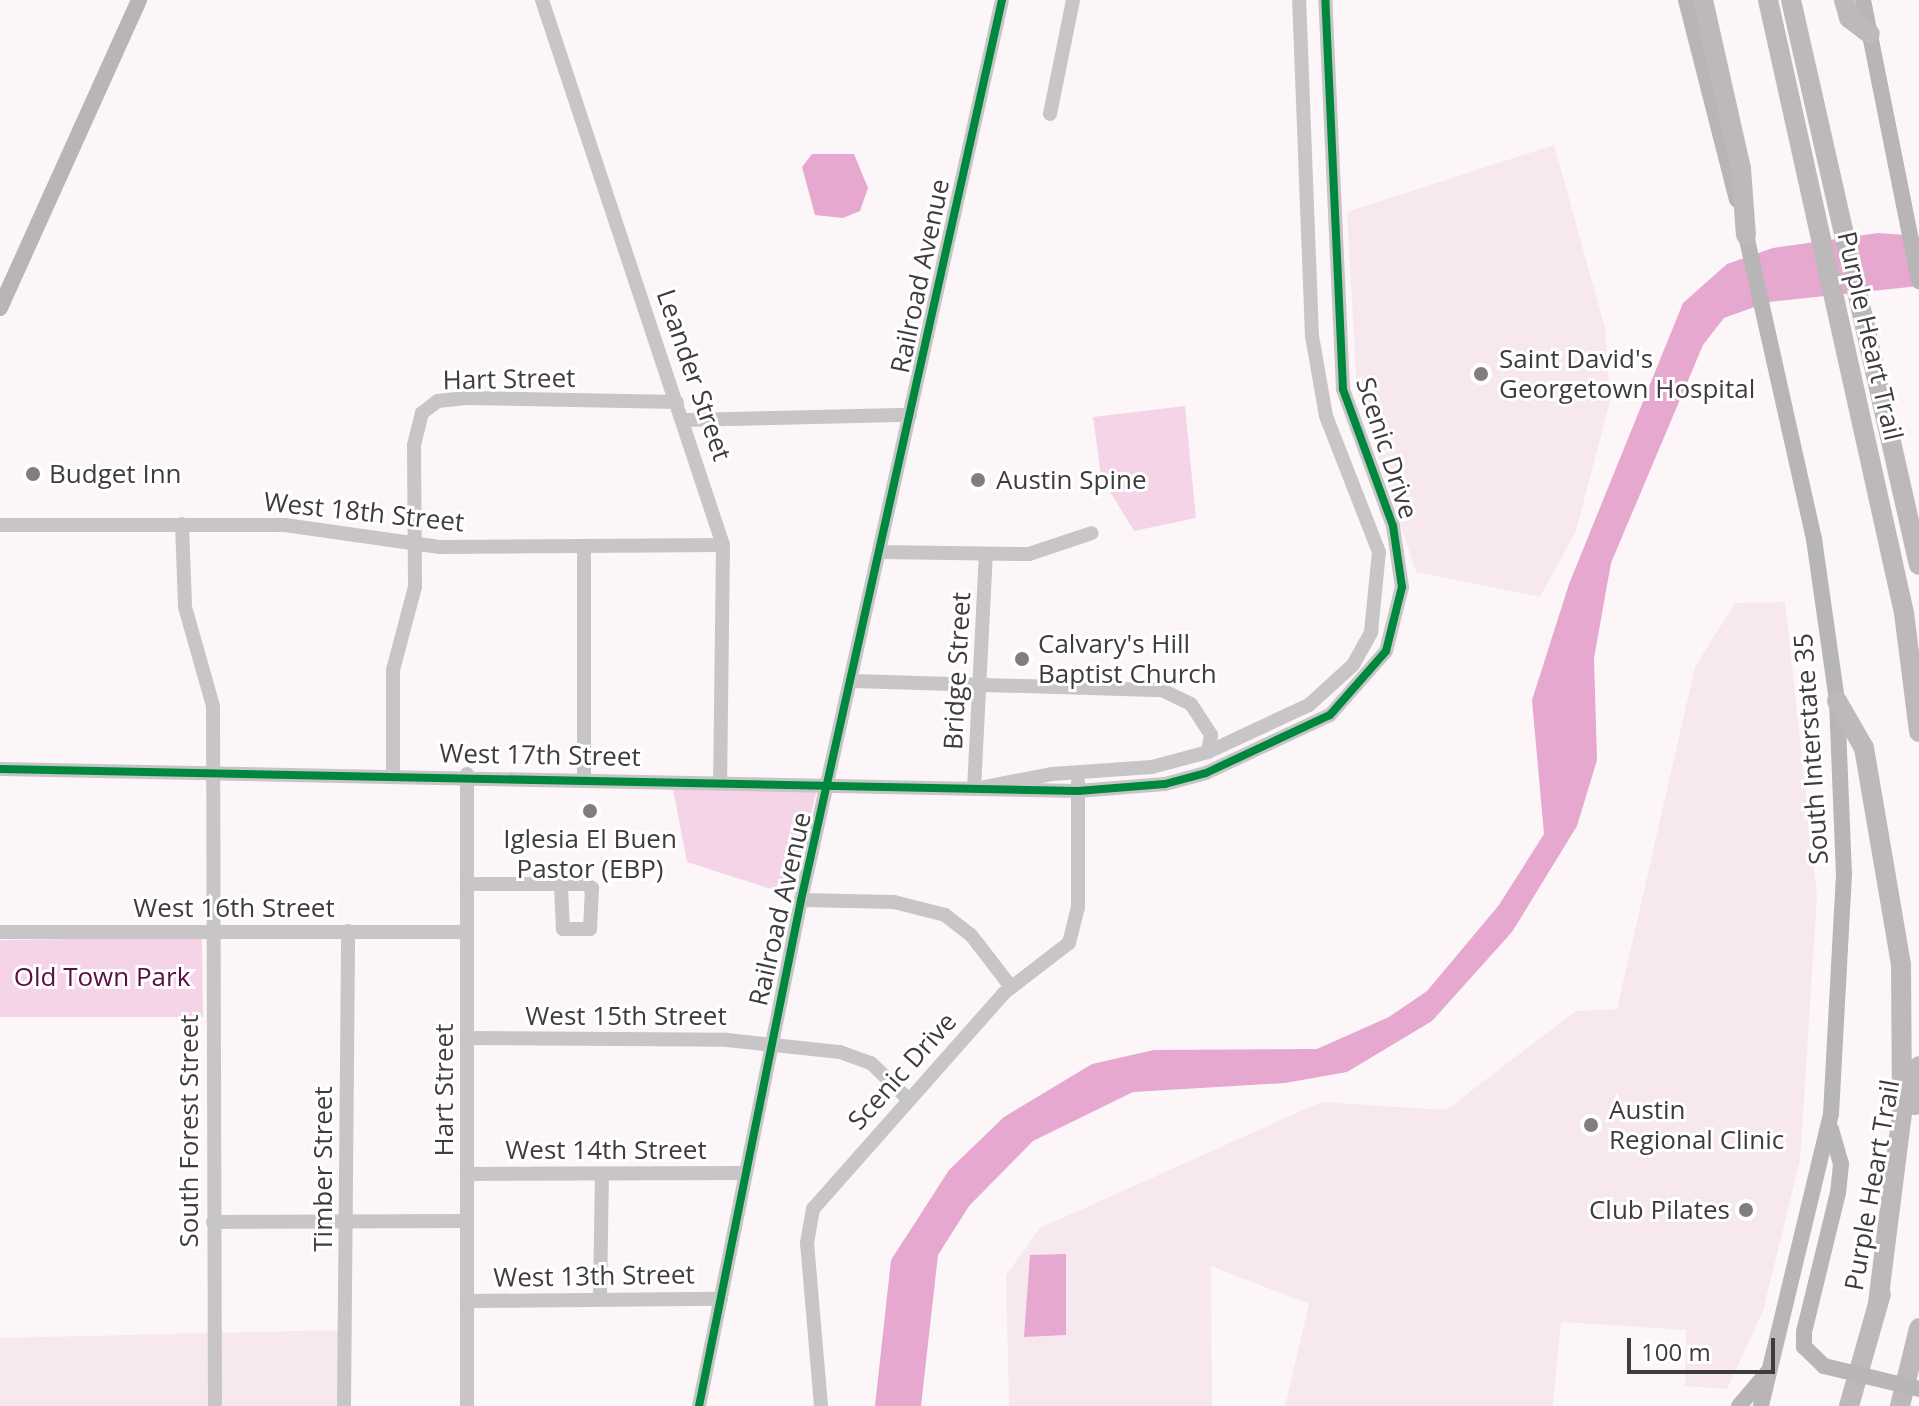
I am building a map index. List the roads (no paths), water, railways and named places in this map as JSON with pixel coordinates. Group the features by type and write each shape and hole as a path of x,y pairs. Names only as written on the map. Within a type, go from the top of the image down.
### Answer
{"highway":[{"path":"1703,0 1741,169 1746,235"},
{"name":"Purple Heart Trail","path":"1768,0 1904,613 1919,732"},
{"name":"Purple Heart Trail","path":"1791,0 1919,565"},
{"path":"1844,0 1849,18 1870,34"},
{"path":"1837,701 1864,748 1901,965 1902,1113 1878,1304"},
{"name":"Purple Heart Trail","path":"1849,1406 1878,1304 1919,1066"},
{"path":"1900,1406 1919,1328"}],"main road":[{"path":"0,308 139,0"},
{"name":"South Interstate 35","path":"1686,0 1746,235 1800,469 1837,701 1845,937 1830,1123 1761,1406"},
{"path":"1863,0 1919,281"},
{"path":"1830,1123 1841,1164 1804,1332 1804,1347 1824,1366 1919,1389"},
{"path":"1739,1406 1771,1368"}],"street":[{"name":"Leander Street","path":"542,0 723,545 720,779"},
{"name":"Railroad Avenue","path":"699,1406 801,900 853,681 1002,0"},
{"path":"1050,114 1073,0"},
{"name":"Scenic Drive","path":"821,1406 809,1221 822,1195 1011,987 1061,951 1074,932 1078,774 1152,767 1208,752 1309,705 1341,679 1377,615 1379,552 1326,416 1312,336 1299,0"},
{"name":"Scenic Drive","path":"1078,791 1206,773 1330,715 1374,670 1400,608 1401,567 1349,411 1338,336 1325,0"},
{"path":"1304,107 1328,107"},
{"path":"1309,226 1333,226"},
{"path":"1312,336 1338,336"},
{"name":"Hart Street","path":"393,772 393,670 413,601 415,428 429,406 466,398 677,402"},
{"path":"1326,416 1349,411"},
{"path":"684,420 910,415"},
{"name":"South Forest Street","path":"182,524 185,607 213,706 215,1406"},
{"name":"West 18th Street","path":"0,525 318,527 416,545 584,548 723,545"},
{"path":"880,552 1029,554 1092,533"},
{"path":"584,548 584,776"},
{"name":"Bridge Street","path":"974,789 982,685 986,555"},
{"path":"853,681 1162,690 1191,704 1207,726 1208,752"},
{"path":"1207,726 1257,730"},
{"name":"West 17th Street","path":"0,769 393,772 1078,791"},
{"name":"Hart Street","path":"467,774 467,1406"},
{"name":"West 17th Street","path":"974,789 1078,774"},
{"path":"467,884 561,886"},
{"path":"801,900 894,902 945,915 971,935 1011,987"},
{"name":"Timber Street","path":"344,1406 348,931"},
{"name":"West 16th Street","path":"0,932 467,932"},
{"name":"West 15th Street","path":"468,1038 771,1043 856,1056 909,1100"},
{"name":"West 14th Street","path":"468,1174 744,1173"},
{"path":"600,1298 602,1174"},
{"path":"213,1222 467,1221"},
{"name":"West 13th Street","path":"467,1301 721,1299"}],"place":[{"name":"Saint David's Georgetown Hospital","path":"1481,374"},
{"name":"Budget Inn","path":"33,474"},
{"name":"Austin Spine","path":"978,480"},
{"name":"Calvary's Hill Baptist Church","path":"1022,659"},
{"name":"Iglesia El Buen Pastor (EBP)","path":"590,811"},
{"name":"Austin Regional Clinic","path":"1591,1125"},
{"name":"Club Pilates","path":"1746,1210"}],"park label":[{"name":"Old Town Park","path":"102,977"}]}
